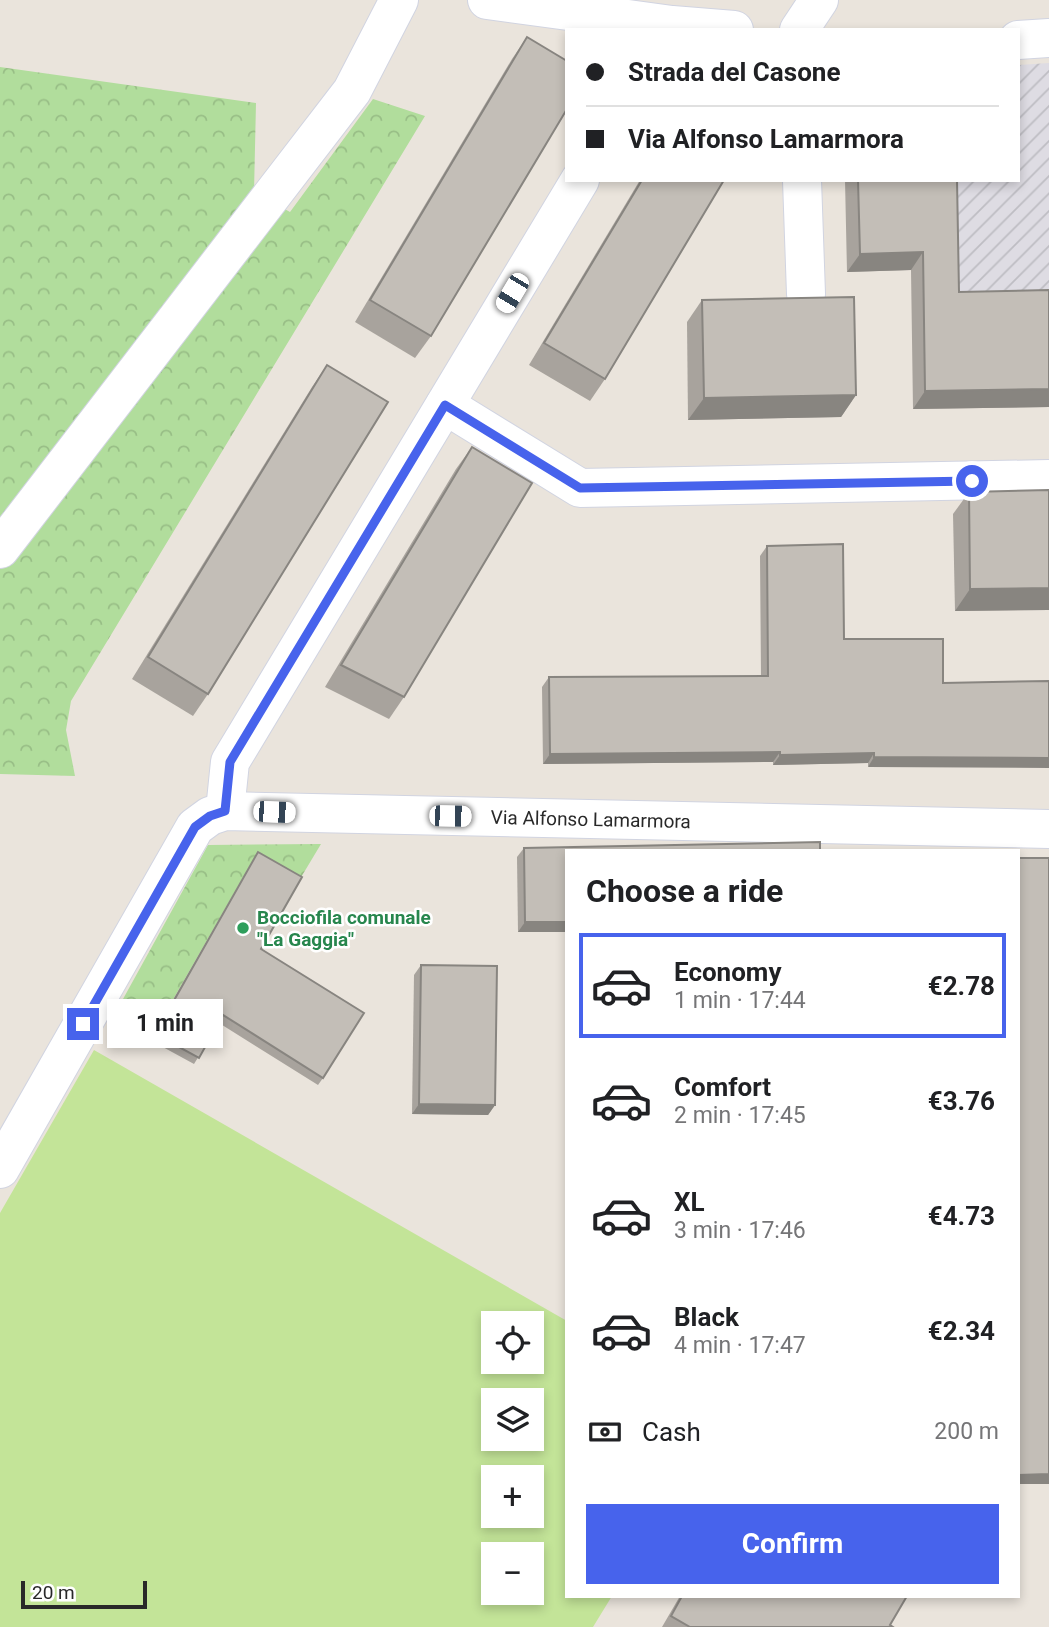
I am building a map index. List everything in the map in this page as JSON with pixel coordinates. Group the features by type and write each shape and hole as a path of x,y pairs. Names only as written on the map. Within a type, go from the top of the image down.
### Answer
{"street":[{"path":"0,550 352,91 398,0"},
{"path":"487,0 692,28"},
{"path":"800,28 819,0"},
{"path":"1020,40 1049,38"},
{"path":"225,811 230,762 579,182"},
{"path":"802,182 806,294"},
{"path":"445,405 580,488 1049,479"},
{"name":"Via Alfonso Lamarmora","path":"0,1169 195,827 210,816 225,811 951,839 1049,830"}],"shaded area":[{"path":"1049,63 1049,307 951,306 949,182 1020,182 1020,65"}],"green space":[{"path":"0,67 256,103 254,192 290,212 373,99 425,116 71,701 66,730 75,776 0,774"},
{"path":"321,844 297,884 253,860 150,1040 112,1019 208,845"},
{"path":"94,1050 565,1320 565,1598 611,1598 593,1627 0,1627 0,1213"}],"building":[{"path":"527,37 565,60 565,112 431,336 370,300"},
{"path":"641,182 723,182 605,379 544,343"},
{"path":"858,182 957,182 959,292 1049,290 1049,389 925,391 923,252 860,254"},
{"path":"854,297 856,395 704,398 702,300"},
{"path":"327,365 388,402 208,694 148,657"},
{"path":"472,447 532,483 404,697 341,665"},
{"path":"1049,490 1049,588 970,589 969,492"},
{"path":"843,544 844,639 943,639 943,683 1049,681 1049,758 874,757 874,753 780,755 780,752 550,754 549,677 768,676 767,546"},
{"path":"820,842 820,849 565,849 565,922 525,922 524,848"},
{"path":"258,852 302,877 261,949 364,1013 323,1078 223,1015 199,1058 155,1034"},
{"path":"1020,858 1049,858 1049,1474 1020,1475"},
{"path":"421,965 497,966 495,1105 419,1104"},
{"path":"681,1598 906,1598 890,1625 893,1627 690,1627 671,1616"}],"place":[{"name":"Bocciofila comunale \"La Gaggia\"","path":"243,928"}],"route":[{"path":"83,1024 195,827 210,816 225,811 230,762 445,405 580,488 972,481"}]}
